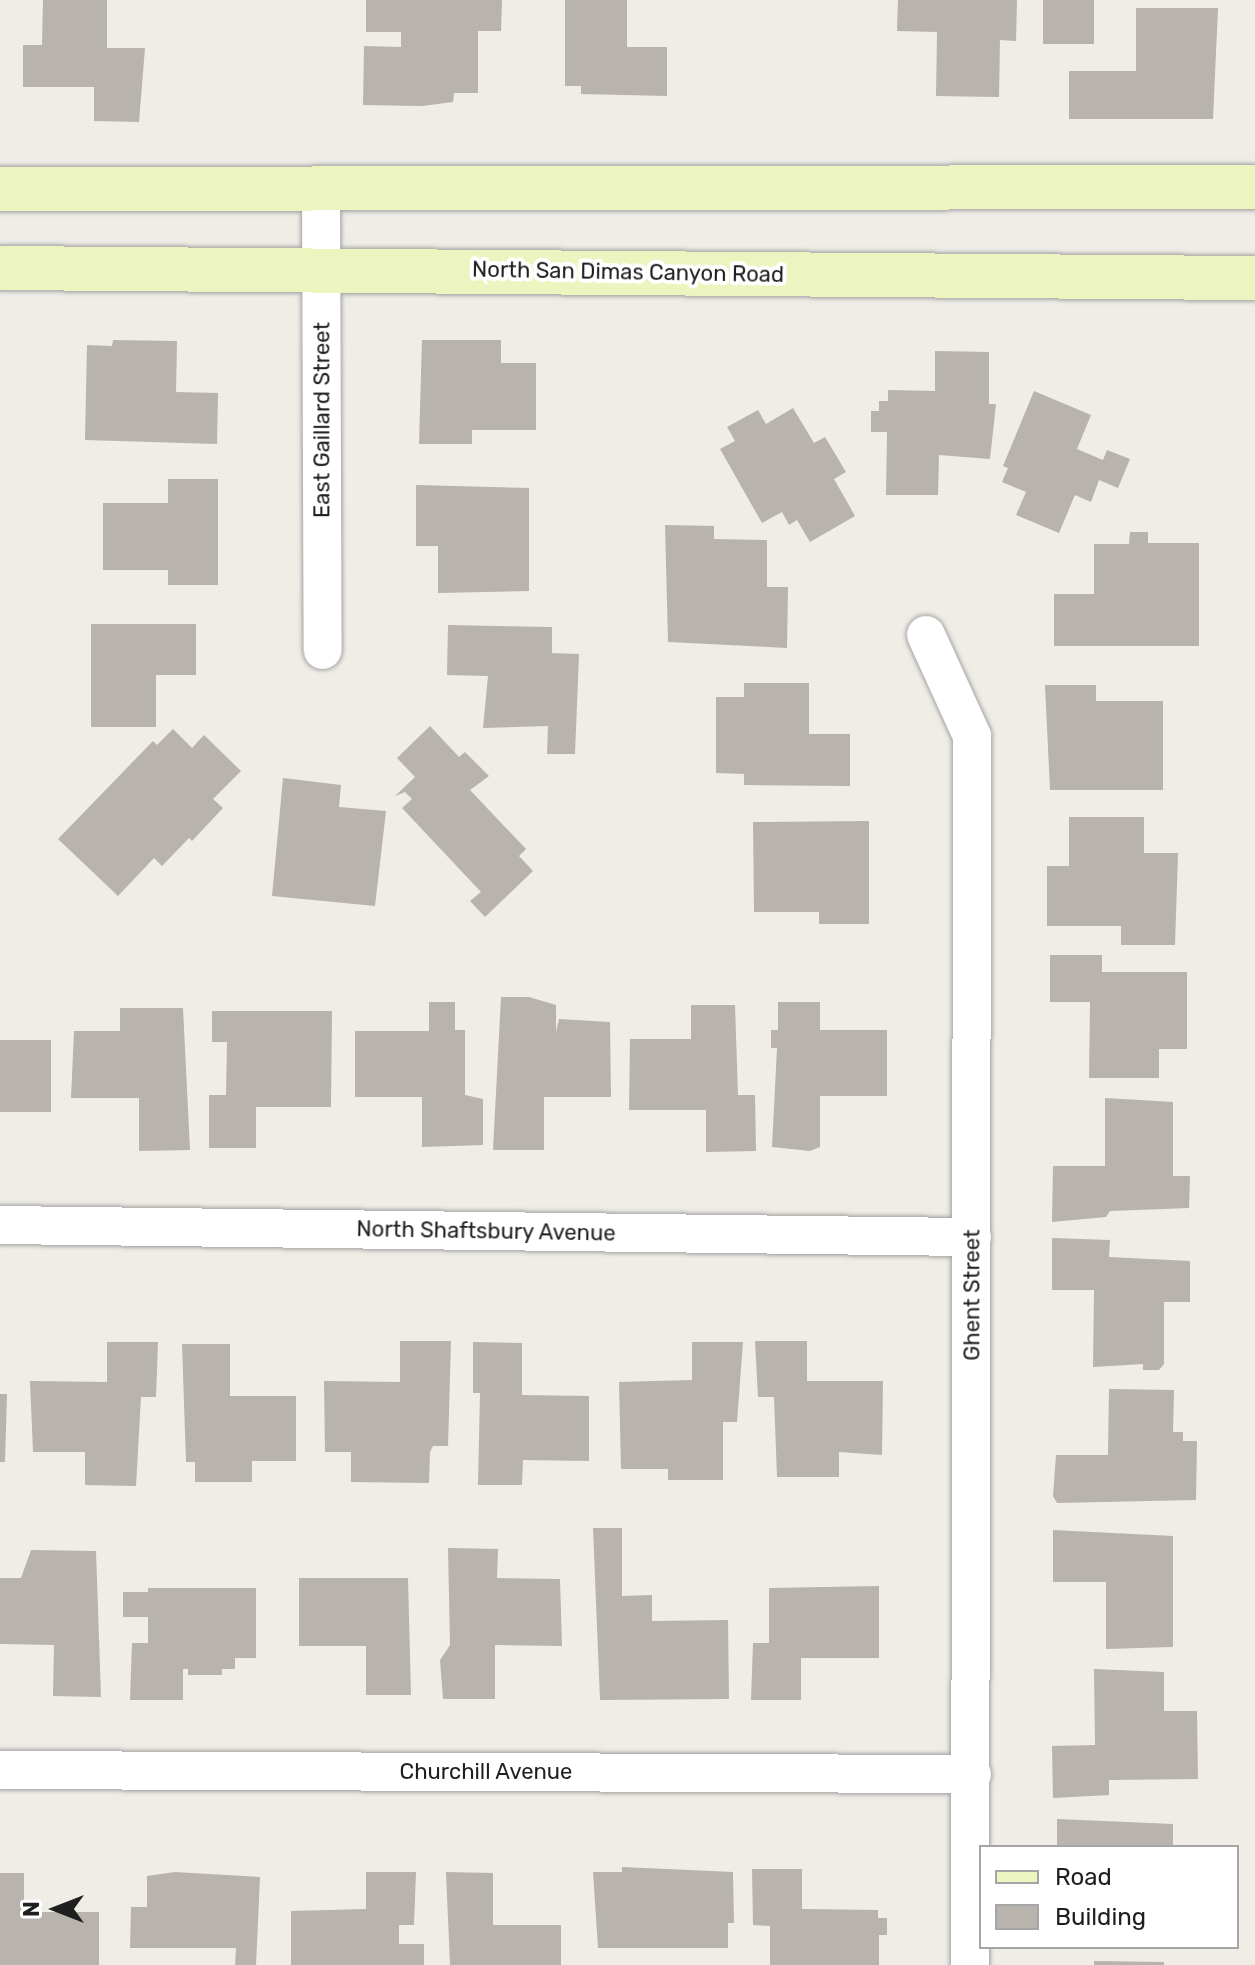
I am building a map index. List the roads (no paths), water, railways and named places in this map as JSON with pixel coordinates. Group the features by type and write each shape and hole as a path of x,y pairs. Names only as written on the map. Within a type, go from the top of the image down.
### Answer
{"main road":[{"path":"0,189 1255,187"},
{"name":"North San Dimas Canyon Road","path":"0,268 322,268 1255,278"}],"street":[{"name":"East Gaillard Street","path":"321,190 323,650"},
{"name":"Ghent Street","path":"926,635 972,736 970,1965"},
{"name":"North Shaftsbury Avenue","path":"0,1225 972,1237"},
{"name":"Churchill Avenue","path":"0,1770 972,1774"}]}
